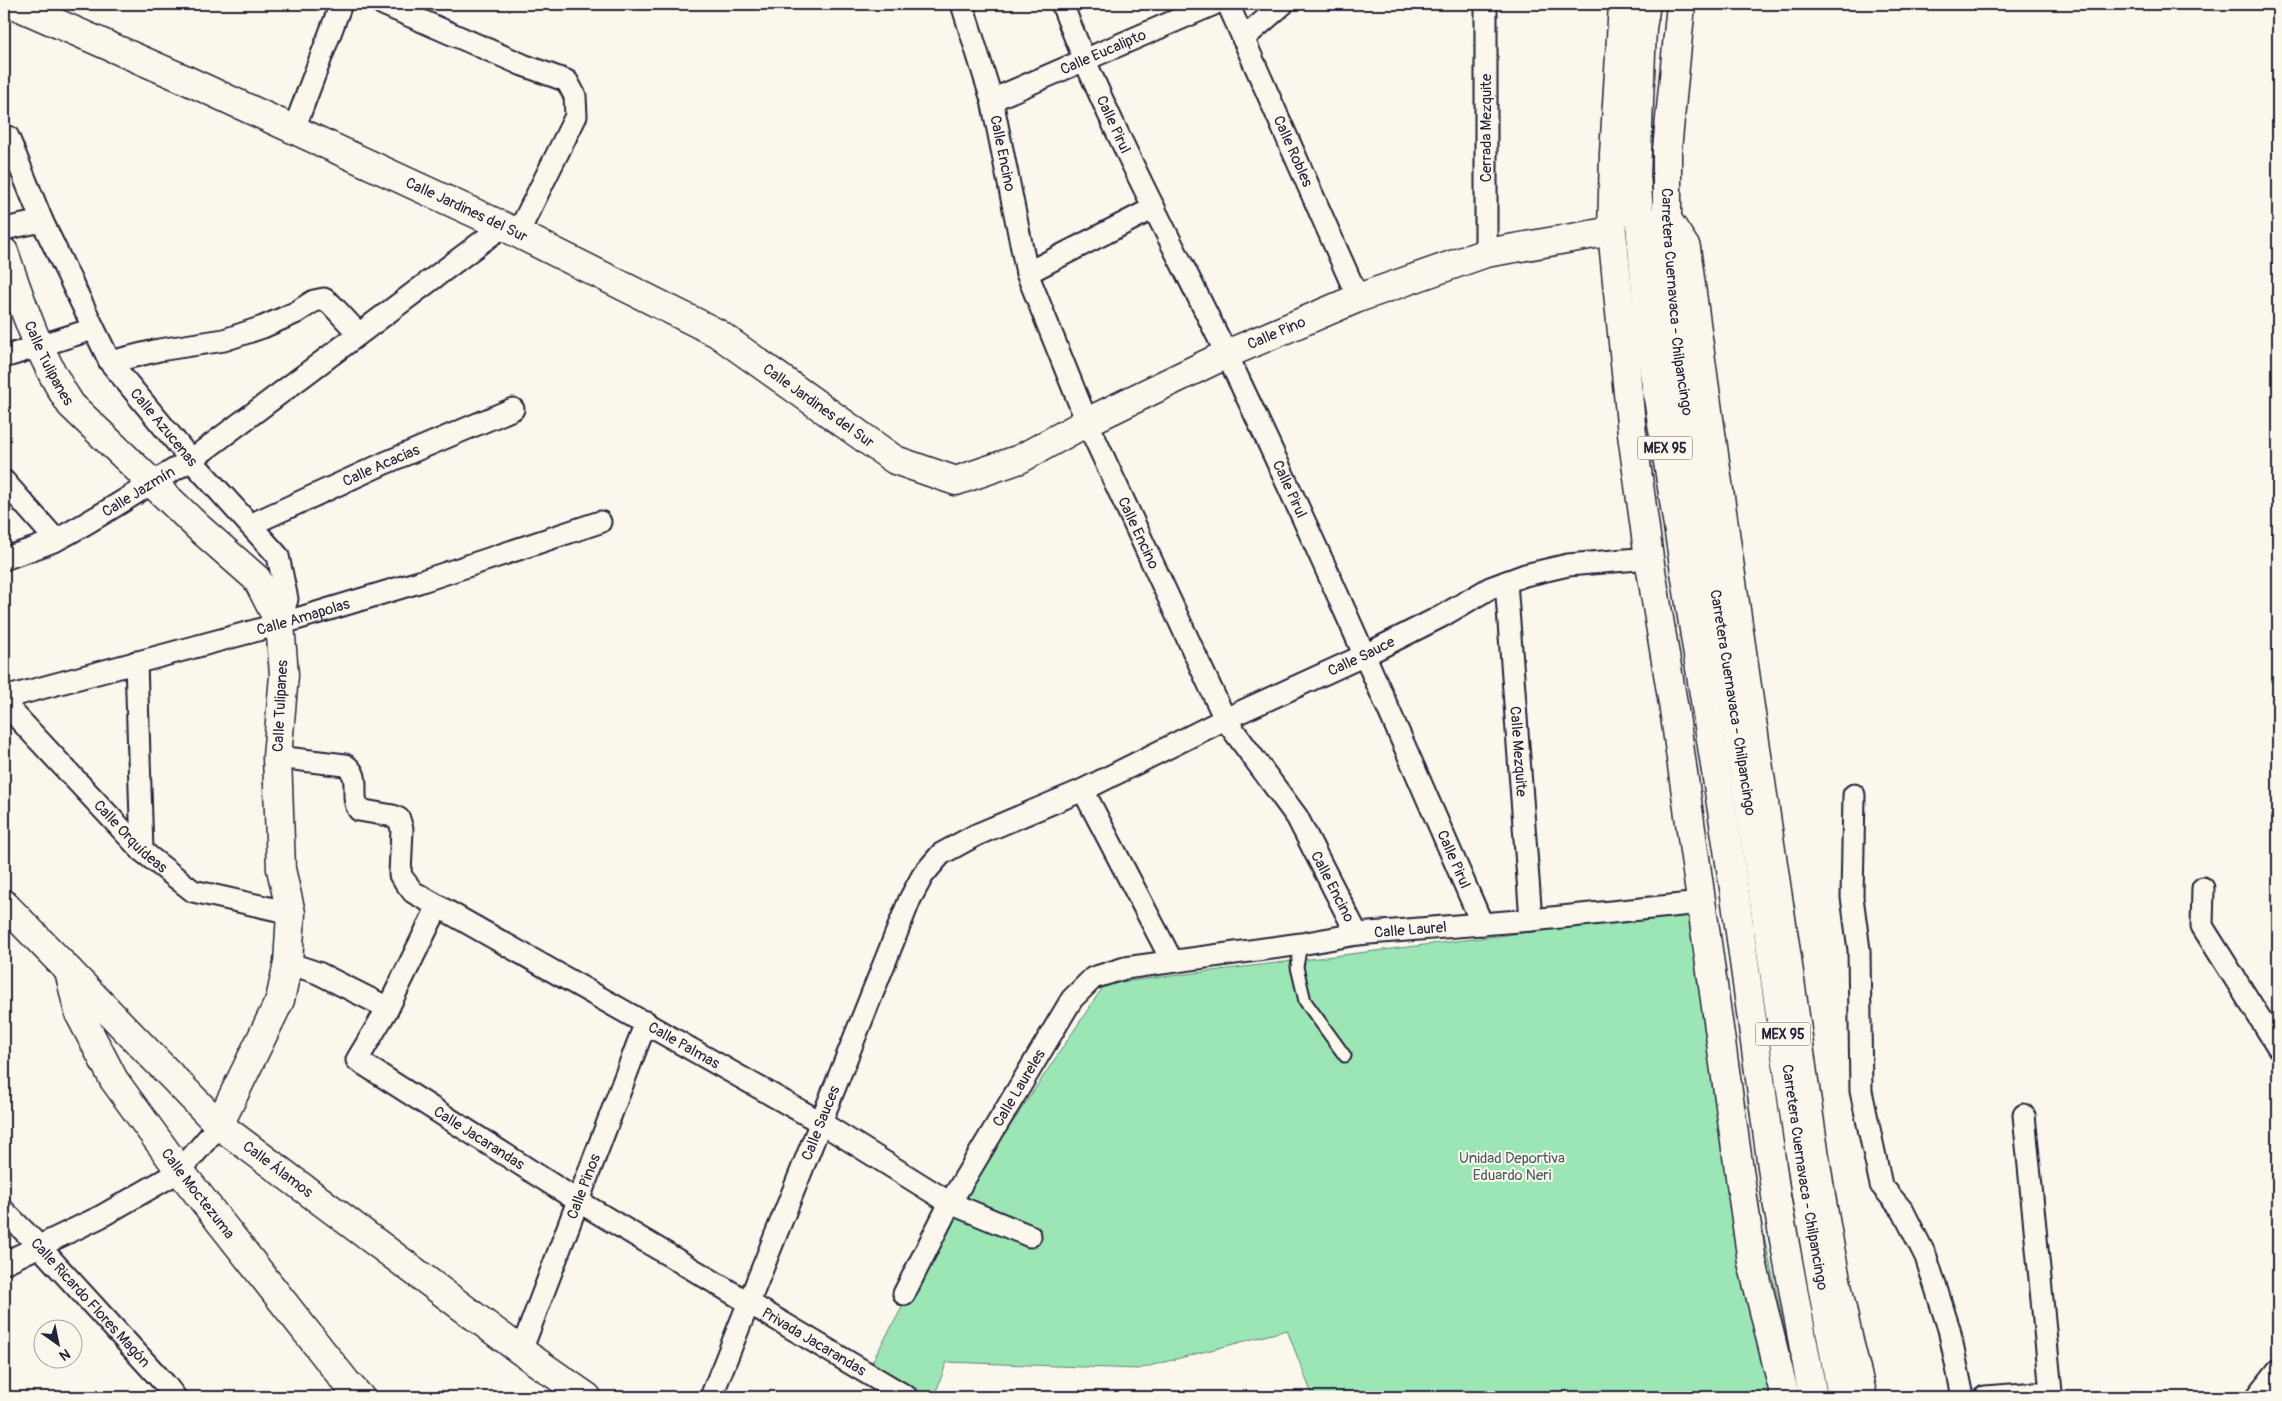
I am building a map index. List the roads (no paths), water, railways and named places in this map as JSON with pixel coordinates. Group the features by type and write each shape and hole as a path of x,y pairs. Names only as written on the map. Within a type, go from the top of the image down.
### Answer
{"main road":[{"name":"Calle Jardines del Sur","path":"13,4 182,78 511,230 717,333 895,460 956,481"},
{"path":"1623,4 1614,154 1612,231 1632,434 1649,558 1675,716 1752,1262 1785,1397"},
{"name":"Carretera Cuernavaca - Chilpancingo","path":"1646,4 1642,28 1636,176 1651,352 1734,888 1776,1196 1813,1397"},
{"name":"Carretera Cuernavaca - Chilpancingo","path":"1681,4 1667,150 1668,219 1678,353 1760,870 1805,1189 1842,1397"},
{"path":"1668,219 1686,248 1717,485 1814,1149 1845,1330 1863,1397"},
{"name":"Calle Pino","path":"956,481 1020,459 1087,422 1226,354 1358,298 1486,253 1612,231"},
{"name":"Calle Tulipanes","path":"4,252 40,345 60,388 71,405 199,528 257,579 280,624 284,675 277,757 281,869 291,913 288,963 280,1000 219,1125"},
{"name":"Calle Álamos","path":"4,904 219,1125 521,1351 587,1397"},
{"name":"Calle Moctezuma","path":"69,971 78,1013 114,1080 180,1171 360,1397"}],"street":[{"path":"294,130 341,4"},
{"path":"382,4 523,65 567,81 575,96 576,116 511,230"},
{"name":"Calle Encino","path":"962,4 992,100 1027,272 1087,422 1224,719 1297,817 1357,934"},
{"name":"Calle Pirul","path":"1062,4 1084,61 1226,354 1365,655 1482,924"},
{"name":"Calle Eucalipto","path":"992,100 1214,4"},
{"name":"Calle Robles","path":"1228,4 1358,298"},
{"path":"1243,39 1283,4"},
{"name":"Cerrada Mezquite","path":"1486,4 1486,253"},
{"name":"Calle Azucenas","path":"8,137 42,221 110,362 191,460 278,556 288,600 280,624"},
{"path":"1027,272 1154,208"},
{"path":"4,229 42,221"},
{"name":"Calle Jazmín","path":"4,559 56,540 104,514 151,482 191,460 358,333 511,230"},
{"path":"110,362 159,350 224,340 263,327 295,313 314,301 324,299 332,304 358,333"},
{"path":"4,357 93,329"},
{"name":"Calle Acacias","path":"250,525 386,463 513,409"},
{"path":"4,481 56,540"},
{"name":"Calle Amapolas","path":"4,698 280,624 419,582 600,522"},
{"name":"Calle Sauce","path":"941,854 976,835 1083,790 1224,719 1365,655 1442,616 1490,588 1525,575 1568,565 1649,558"},
{"name":"Calle Mezquite","path":"1506,582 1531,920"},
{"path":"136,662 142,851"},
{"name":"Calle Orquídeas","path":"4,703 142,851 193,891 291,913"},
{"name":"Calle Palmas","path":"277,757 345,765 351,769 356,777 355,803 359,810 393,816 399,819 402,829 400,875 413,892 820,1122 950,1203 1030,1236"},
{"path":"1083,790 1172,961"},
{"path":"1854,795 1852,897 1859,950 1861,1090 1881,1185 1902,1211 1926,1257 1949,1329 1963,1397"},
{"name":"Calle Sauces","path":"711,1397 910,900 923,875 941,854"},
{"path":"2203,888 2202,926 2278,1047"},
{"name":"Calle Laurel","path":"1093,978 1125,968 1302,944 1357,934 1531,920 1701,902"},
{"path":"288,963 318,973 388,1008 438,906"},
{"name":"Calle Laureles","path":"904,1294 950,1203 1072,999 1093,978"},
{"name":"Calle Jacarandas","path":"388,1008 357,1060 578,1201 749,1301"},
{"name":"Calle Pinos","path":"521,1351 646,1022"},
{"path":"1985,1397 2051,1392 2024,1115"},
{"path":"4,1263 38,1245 100,1217 180,1171 219,1125"},
{"name":"Calle Ricardo Flores Magón","path":"4,1211 38,1245 175,1397"},
{"name":"Privada Jacarandas","path":"749,1301 907,1397"},
{"path":"2257,1397 2278,1370"}],"lane":[{"path":"1302,944 1297,967 1305,1001 1345,1056"}],"park label":[{"name":"Unidad Deportiva Eduardo Neri","path":"1512,1166"}]}
